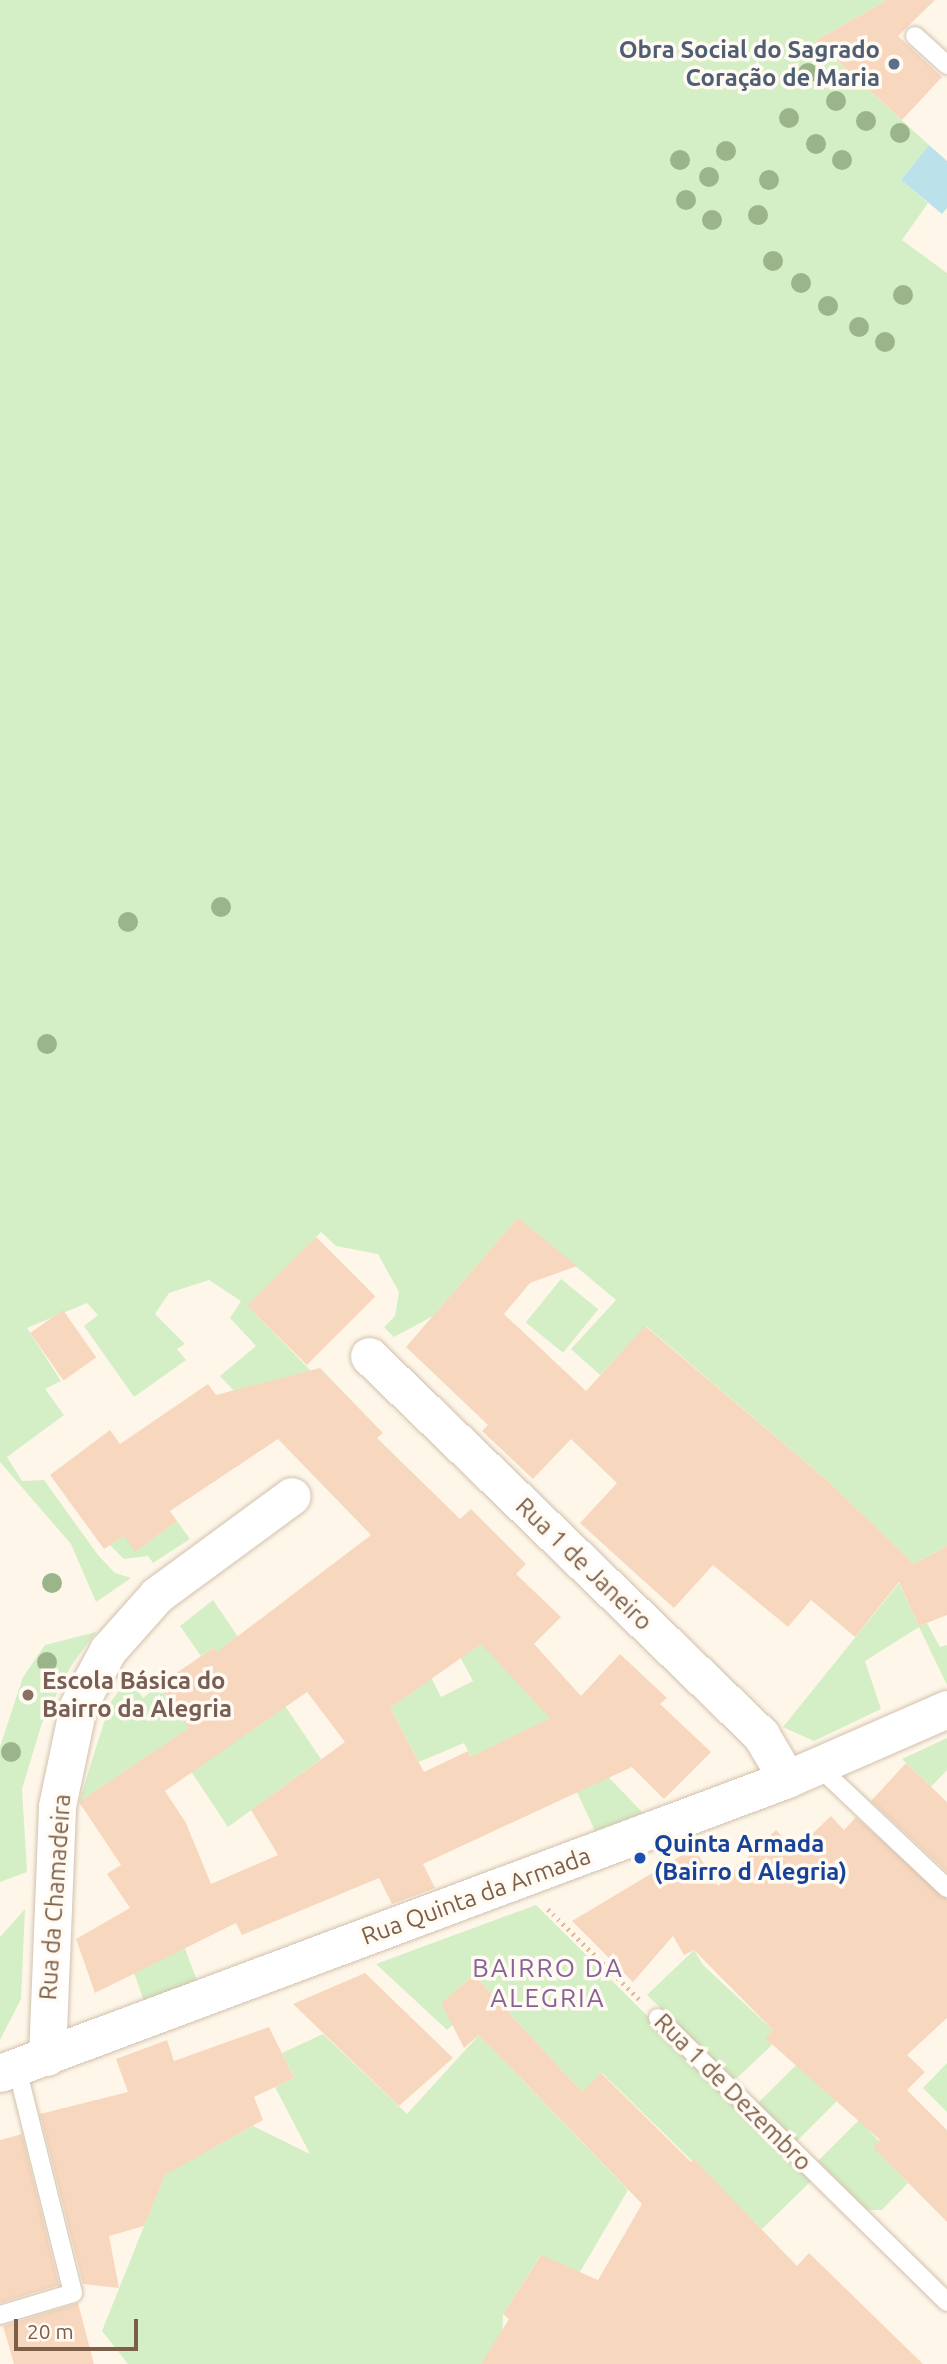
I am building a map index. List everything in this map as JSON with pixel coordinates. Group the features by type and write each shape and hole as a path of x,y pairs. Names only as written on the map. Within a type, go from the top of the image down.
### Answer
{"street":[{"name":"Rua 1 de Janeiro","path":"369,1356 803,1773"},
{"name":"Rua da Chamadeira","path":"21,2066 57,1805 78,1706 108,1650 157,1595 292,1496"},
{"name":"Rua Quinta da Armada","path":"21,2066 803,1773 947,1709"}],"lane":[{"path":"915,36 947,65"},
{"path":"803,1773 947,1888"},
{"name":"Rua 1 de Dezembro","path":"658,2018 947,2302"},
{"path":"0,2315 73,2293 21,2066"}],"path":[{"name":"Rua 1 de Dezembro","path":"520,1881 658,2018"}],"green space":[{"path":"0,0 887,0 815,41 929,145 901,180 928,203 902,240 947,273 947,1546 914,1564 830,1483 646,1326 600,1375 571,1349 616,1300 518,1218 433,1316 394,1337 384,1327 395,1316 399,1292 378,1254 336,1246 321,1232 249,1307 311,1371 234,1391 220,1376 256,1346 230,1318 241,1301 209,1280 169,1293 155,1314 185,1344 177,1349 186,1360 134,1397 84,1326 98,1315 87,1303 27,1328 61,1381 45,1389 64,1415 7,1457 22,1481 44,1480 98,1555 115,1573 131,1578 96,1602 71,1544 0,1462"},
{"path":"561,1279 598,1309 563,1353 526,1323"},
{"path":"177,1521 190,1539 153,1563 148,1556 124,1559 110,1545 124,1535 136,1551"},
{"path":"899,1583 919,1626 927,1623 940,1647 947,1645 947,1685 919,1627 865,1661 881,1709 814,1741 783,1727"},
{"path":"213,1600 321,1759 228,1827 180,1755 143,1759 79,1802 110,1703 129,1677 143,1698 159,1685 265,1721 213,1648 201,1656 180,1626"},
{"path":"465,1625 551,1717 476,1766 464,1743 419,1762 390,1708 431,1677 441,1697 473,1681 460,1657"},
{"path":"96,1632 71,1666 42,1723 22,1789 27,1872 0,1882 0,1747 23,1677 45,1645"},
{"path":"947,1738 947,1770 931,1787 902,1759"},
{"path":"594,1762 643,1813 595,1831 577,1792"},
{"path":"536,1905 812,2180 762,2229 602,2073 582,2092 474,1975 445,2000 460,2018 447,2030 376,1964"},
{"path":"25,1909 21,1999 0,2040 0,1937"},
{"path":"184,1946 197,1981 144,2001 134,1973"},
{"path":"694,1950 703,1965 773,2030 766,2038 772,2045 735,2080 647,1995"},
{"path":"323,2034 407,2114 479,2035 628,2190 580,2272 540,2256 503,2314 502,2339 481,2364 128,2364 102,2331 165,2174 253,2126 310,2154 275,2087 294,2078 282,2053"},
{"path":"827,2034 838,2100 797,2141 758,2103"},
{"path":"947,2063 947,2112 923,2088"},
{"path":"859,2120 879,2141 874,2147 908,2183 882,2210 867,2210 818,2161"}],"water":[{"path":"929,145 947,161 947,208 942,214 901,180"}],"building":[{"name":"Obra Social do Sagrado Coração de Maria","path":"887,0 935,0 898,36 942,77 902,120 815,41"},
{"path":"518,1218 577,1266 530,1283 504,1314 586,1391 645,1326 830,1483 914,1564 947,1546 947,1615 919,1626 899,1582 855,1637 811,1600 788,1627 713,1565 674,1608 580,1523 617,1483 571,1439 533,1479 482,1431 488,1425 406,1347"},
{"path":"316,1237 375,1296 307,1365 247,1306"},
{"path":"63,1310 96,1358 64,1380 30,1333"},
{"path":"320,1368 383,1433 377,1438 460,1519 471,1509 526,1564 516,1574 561,1617 534,1644 581,1696 620,1654 667,1698 660,1704 711,1752 664,1799 632,1767 423,1864 435,1888 392,1904 379,1878 242,1935 236,1923 95,1993 76,1939 130,1908 107,1874 121,1865 79,1802 189,1728 159,1685 213,1648 217,1652 371,1535 278,1439 170,1511 177,1521 135,1552 124,1536 104,1549 50,1475 110,1430 120,1444 208,1384 216,1395","holes":["481,1644 550,1718 471,1757 468,1751 424,1772 390,1708","307,1692 345,1742 251,1810 278,1855 211,1884 186,1823 165,1791"]},
{"path":"906,1763 947,1802 947,1872 871,1801"},
{"path":"831,1816 844,1830 856,1817 947,1899 947,2018 907,2055 925,2072 907,2090 947,2130 947,2222 873,2147 880,2140 765,2038 773,2030 694,1950 684,1955 673,1936 633,1982 572,1921 694,1848 718,1886 776,1830 795,1850"},
{"path":"365,1973 453,2058 399,2106 293,2004"},
{"path":"474,1975 582,2092 601,2073 691,2162 694,2159 797,2266 809,2253 923,2364 481,2364 509,2319 503,2314 541,2255 598,2280 642,2204 479,2035 464,2048 441,2003"},
{"path":"269,2027 294,2078 254,2097 263,2120 165,2175 144,2226 109,2236 119,2288 83,2284 40,2114 128,2092 116,2059 167,2040 174,2061"},
{"path":"22,2134 59,2285 0,2303 0,2140"},
{"path":"78,2303 94,2364 14,2364 3,2326"}],"place":[{"name":"Obra Social do Sagrado Coração de Maria","path":"894,64"},
{"name":"Escola Básica do Bairro da Alegria","path":"28,1695"},
{"name":"Quinta Armada (Bairro d Alegria)","path":"640,1858"}],"district":[{"name":"BAIRRO DA ALEGRIA","path":"548,1983"}]}
